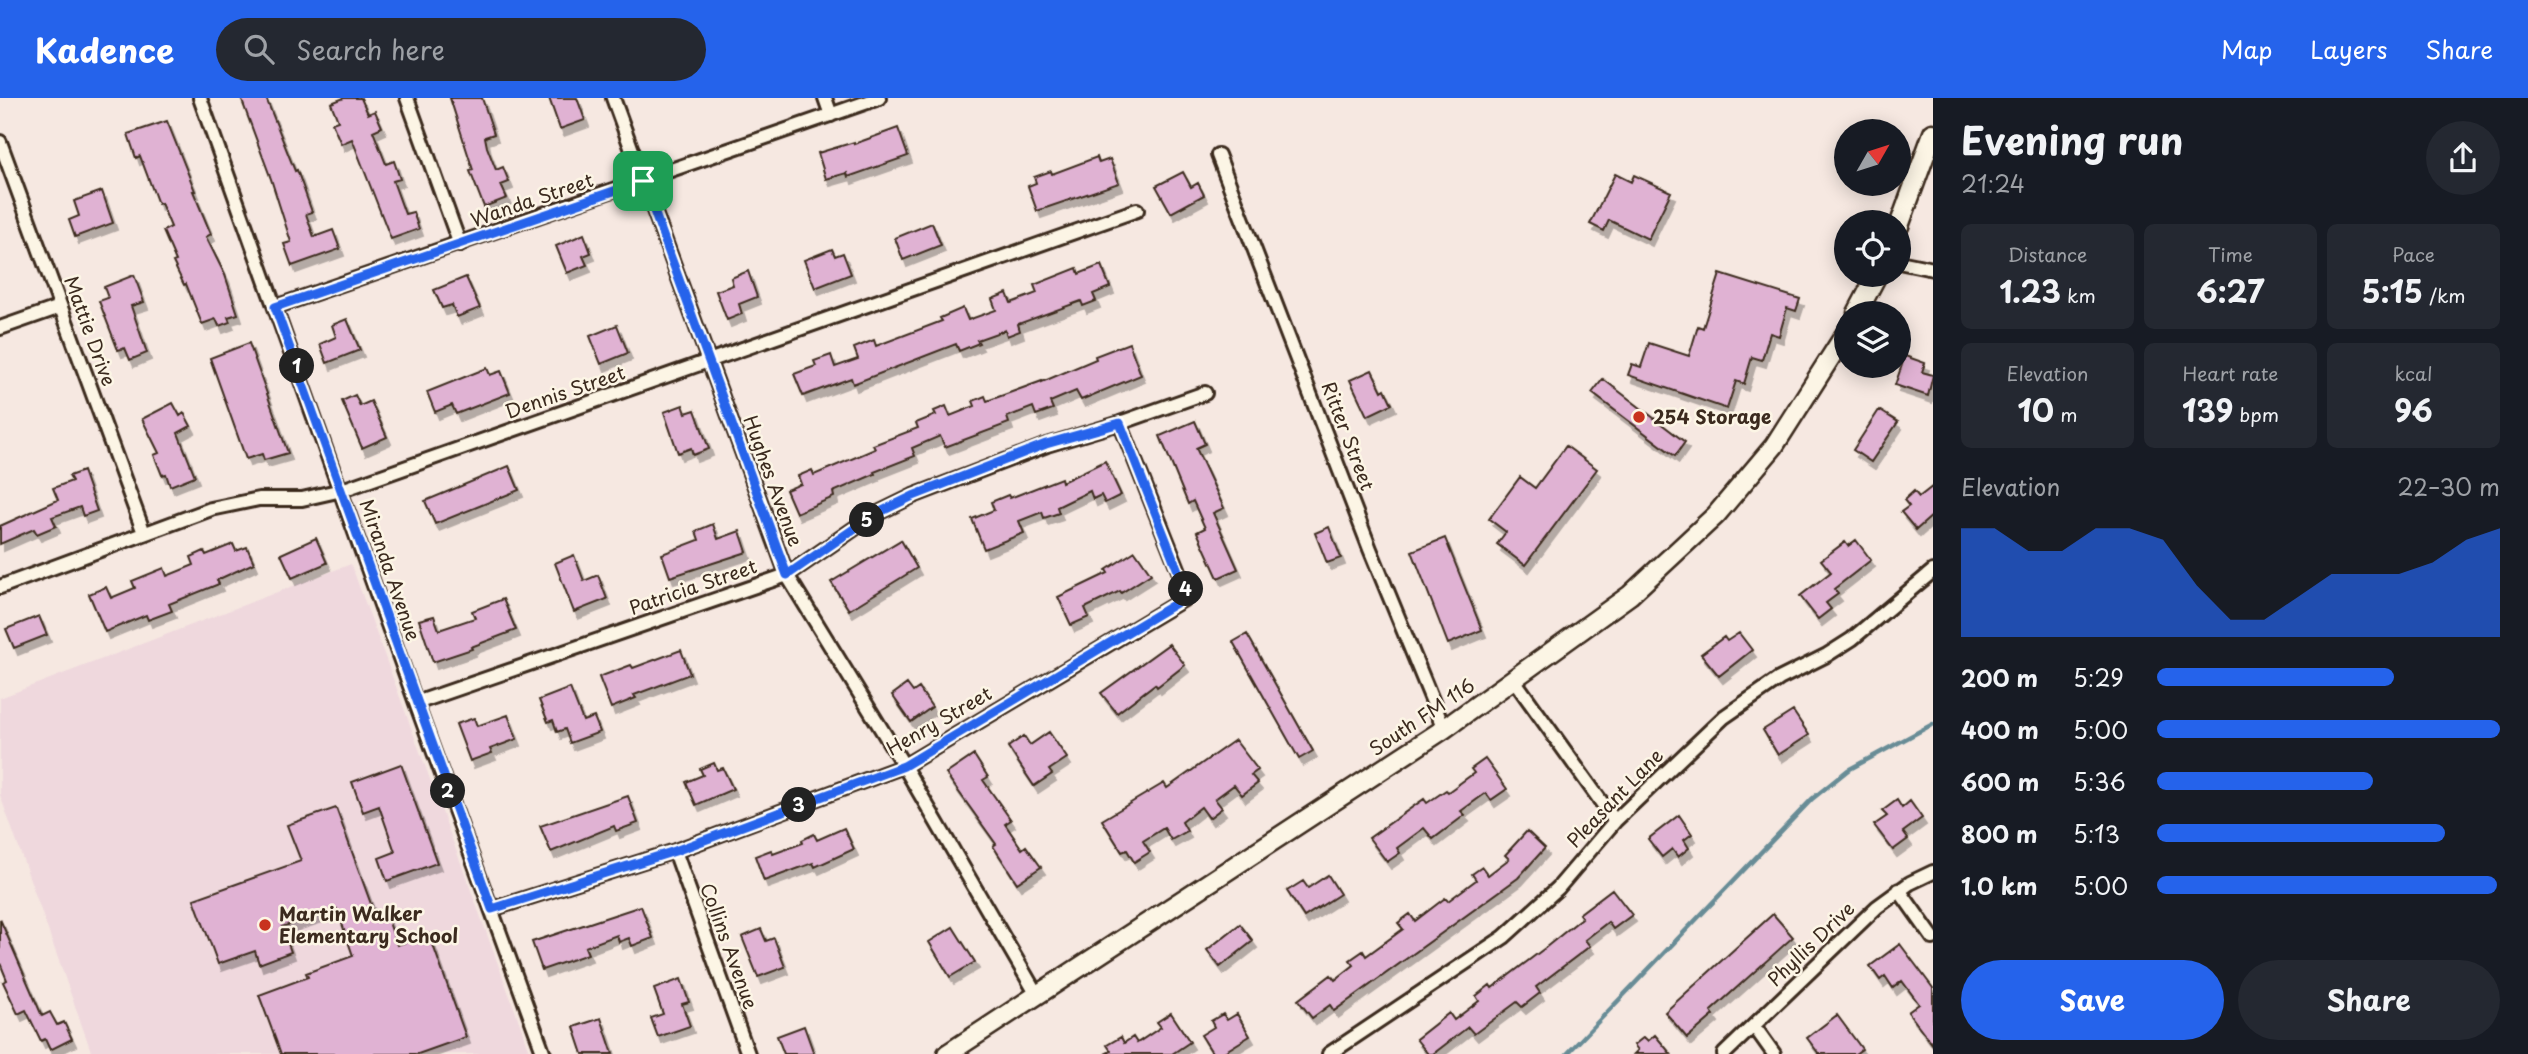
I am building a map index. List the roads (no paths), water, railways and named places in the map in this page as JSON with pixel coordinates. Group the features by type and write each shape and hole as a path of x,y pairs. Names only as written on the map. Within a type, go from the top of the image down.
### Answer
{"main road":[{"path":"1905,210 1933,133"},
{"name":"South FM 116","path":"947,1054 1444,729 1630,595 1716,515 1774,446 1834,351"}],"street":[{"name":"Miranda Avenue","path":"200,98 544,1054"},
{"path":"407,98 460,245"},
{"name":"Hughes Avenue","path":"613,98 787,575 904,766 1037,995"},
{"path":"825,98 831,115"},
{"name":"Wanda Street","path":"275,307 879,98"},
{"name":"Mattie Drive","path":"0,142 144,533"},
{"name":"Ritter Street","path":"1218,155 1370,550 1444,729"},
{"name":"Dennis Street","path":"0,587 211,509 259,499 302,499 342,490 1137,210"},
{"path":"1911,264 1933,269"},
{"path":"0,328 60,306"},
{"name":"Patricia Street","path":"416,703 787,575 874,515 913,496 1046,444 1120,423 1205,393"},
{"name":"Henry Street","path":"492,909 675,851 904,766 1188,596 1120,423"},
{"name":"Pleasant Lane","path":"1329,1054 1504,937 1558,888 1615,821 1724,717 1780,679 1852,639 1932,575"},
{"path":"1514,680 1615,821"},
{"name":"Collins Avenue","path":"675,851 748,1054"},
{"name":"Phyllis Drive","path":"1724,1054 1877,907 1899,890 1933,872"},
{"path":"1899,890 1933,938"},
{"path":"1754,1026 1774,1054"}],"waterway":[{"path":"1567,1054 1812,799 1848,770 1933,724"}],"place":[{"name":"254 Storage","path":"1639,417"},
{"name":"Martin Walker Elementary School","path":"265,925"}]}
